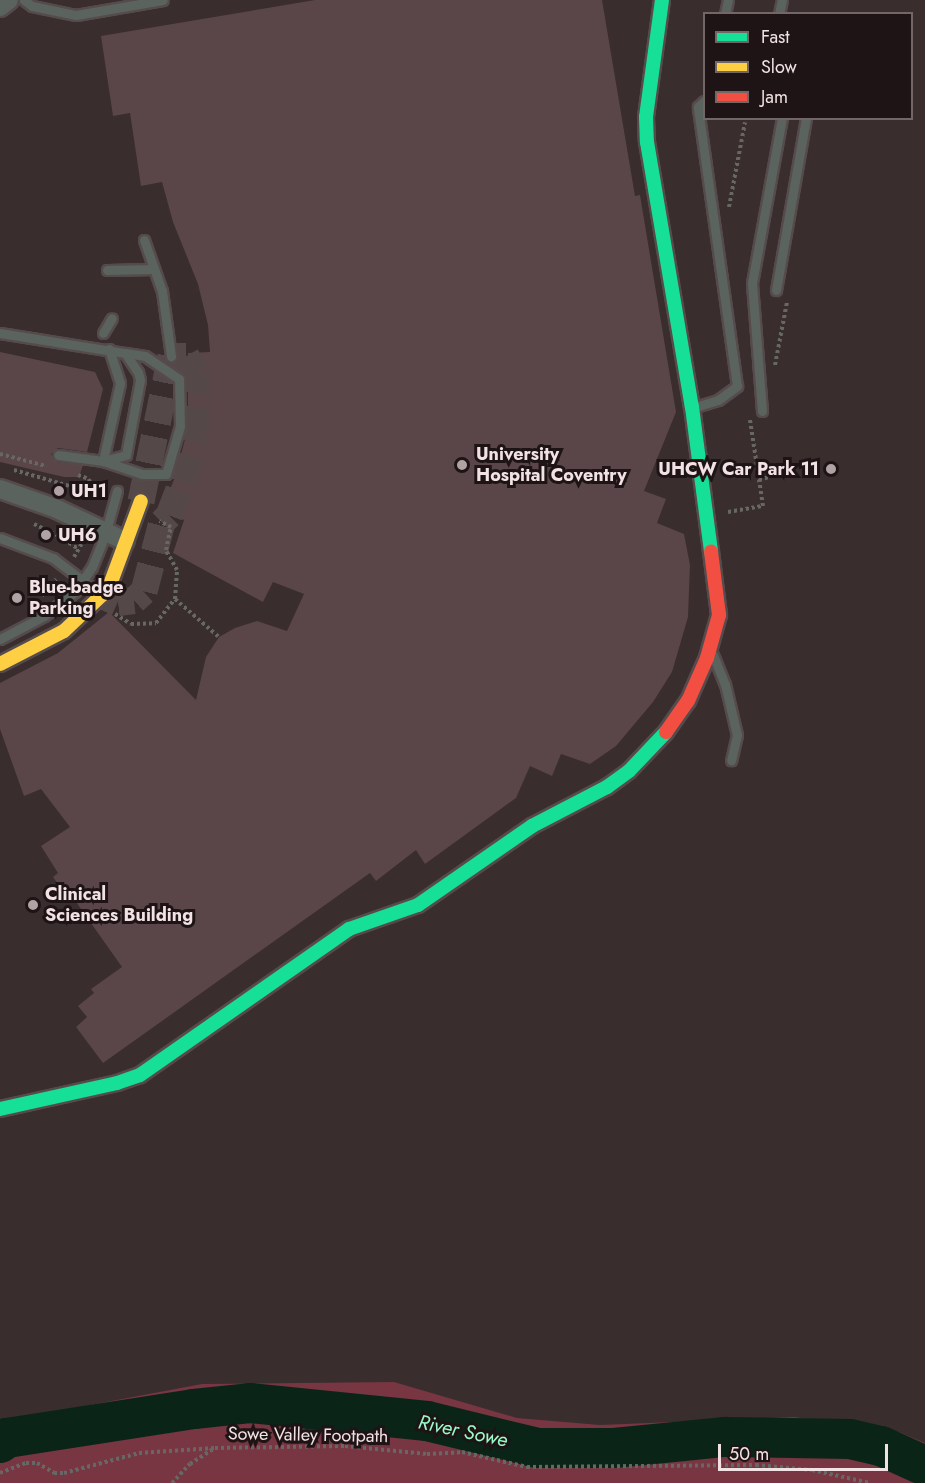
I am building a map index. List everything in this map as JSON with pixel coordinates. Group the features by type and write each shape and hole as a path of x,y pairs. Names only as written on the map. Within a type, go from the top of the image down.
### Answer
{"street":[{"path":"0,7 9,0"},
{"path":"0,1109 117,1083 140,1075 349,929 418,905 532,826 607,787 629,771 661,739 687,700 710,648 719,615 692,407 647,142 646,117 662,0"},
{"path":"0,489 57,509 125,541"},
{"path":"0,664 64,631 97,591 111,582 141,501"}],"lane":[{"path":"24,0 32,6 75,15 163,0"},
{"path":"46,8 54,0"},
{"path":"692,407 718,400 737,386 698,107 703,103"},
{"path":"762,411 752,283 782,120"},
{"path":"776,290 806,120"},
{"path":"144,240 162,291 171,356"},
{"path":"107,270 154,269"},
{"path":"103,333 112,318"},
{"path":"0,333 145,356 178,379 180,426 166,474 142,474 103,461 58,454"},
{"path":"103,461 120,383 110,349"},
{"path":"103,461 126,455 140,380 125,353"},
{"path":"0,639 44,615 75,592 92,567 106,532 117,491"},
{"path":"0,538 53,558 84,579 97,591 61,616 0,650"},
{"path":"710,648 725,684 737,735 731,760"}],"path":[{"path":"760,389 775,370 789,292"},
{"path":"0,454 49,467"},
{"path":"10,469 73,487 94,499 89,479 81,476"},
{"path":"759,480 769,477"},
{"path":"32,523 59,536 78,549"},
{"path":"174,599 219,637"},
{"name":"Sowe Valley Footpath","path":"0,1473 27,1463 37,1463 54,1473 64,1473 139,1453 215,1448 345,1446 427,1454 462,1452 527,1467 756,1465 812,1470 870,1483"},
{"path":"172,1483 190,1464 215,1448"}],"shaded area":[{"path":"394,1382 517,1418 600,1425 794,1417 899,1432 925,1443 925,1483 0,1483 0,1422 202,1384"}],"building":[{"path":"315,0 602,0 635,196 640,195 676,412 644,491 666,499 657,523 684,534 690,565 688,617 672,672 653,702 616,746 590,764 561,754 552,776 530,766 516,798 425,864 416,850 376,881 370,873 103,1063 76,1027 87,1017 78,1006 94,993 91,989 122,967 69,892 66,895 53,877 58,873 41,846 70,827 41,789 24,796 0,729 0,683 58,653 109,612 196,700 206,657 219,637 235,628 257,621 287,631 304,594 273,582 263,602 173,553 184,520 161,512 175,477 188,428 188,353 210,352 208,325 198,284 173,222 162,182 141,186 130,113 113,116 101,36"},
{"path":"0,352 95,372 103,389 87,452 58,448 51,454 57,462 83,465 79,477 64,477 0,462"}],"waterway":[{"name":"River Sowe","path":"0,1443 7,1438 194,1409 250,1403 427,1421 538,1448 614,1448 725,1437 850,1439 881,1446 925,1466"}],"tunnel":[{"path":"102,595 118,602 134,600 144,591 162,522 169,515 182,481 195,433 196,373 186,356 171,356 141,501"}],"traffic: fast":[{"path":"662,0 646,117 647,142 692,407 711,552"},
{"path":"0,1109 117,1083 140,1075 349,929 418,905 532,826 607,787 629,771 666,732"}],"traffic: slow":[{"path":"0,664 64,631 102,595 111,582 141,501"}],"traffic: jam":[{"path":"666,732 688,701 707,658 719,615 711,552"}],"place":[{"name":"University Hospital Coventry","path":"462,465"},
{"name":"UHCW Car Park 11","path":"831,469"},
{"name":"UH1","path":"59,491"},
{"name":"UH6","path":"46,535"},
{"name":"Blue-badge Parking","path":"17,598"},
{"name":"Clinical Sciences Building","path":"33,905"}]}
